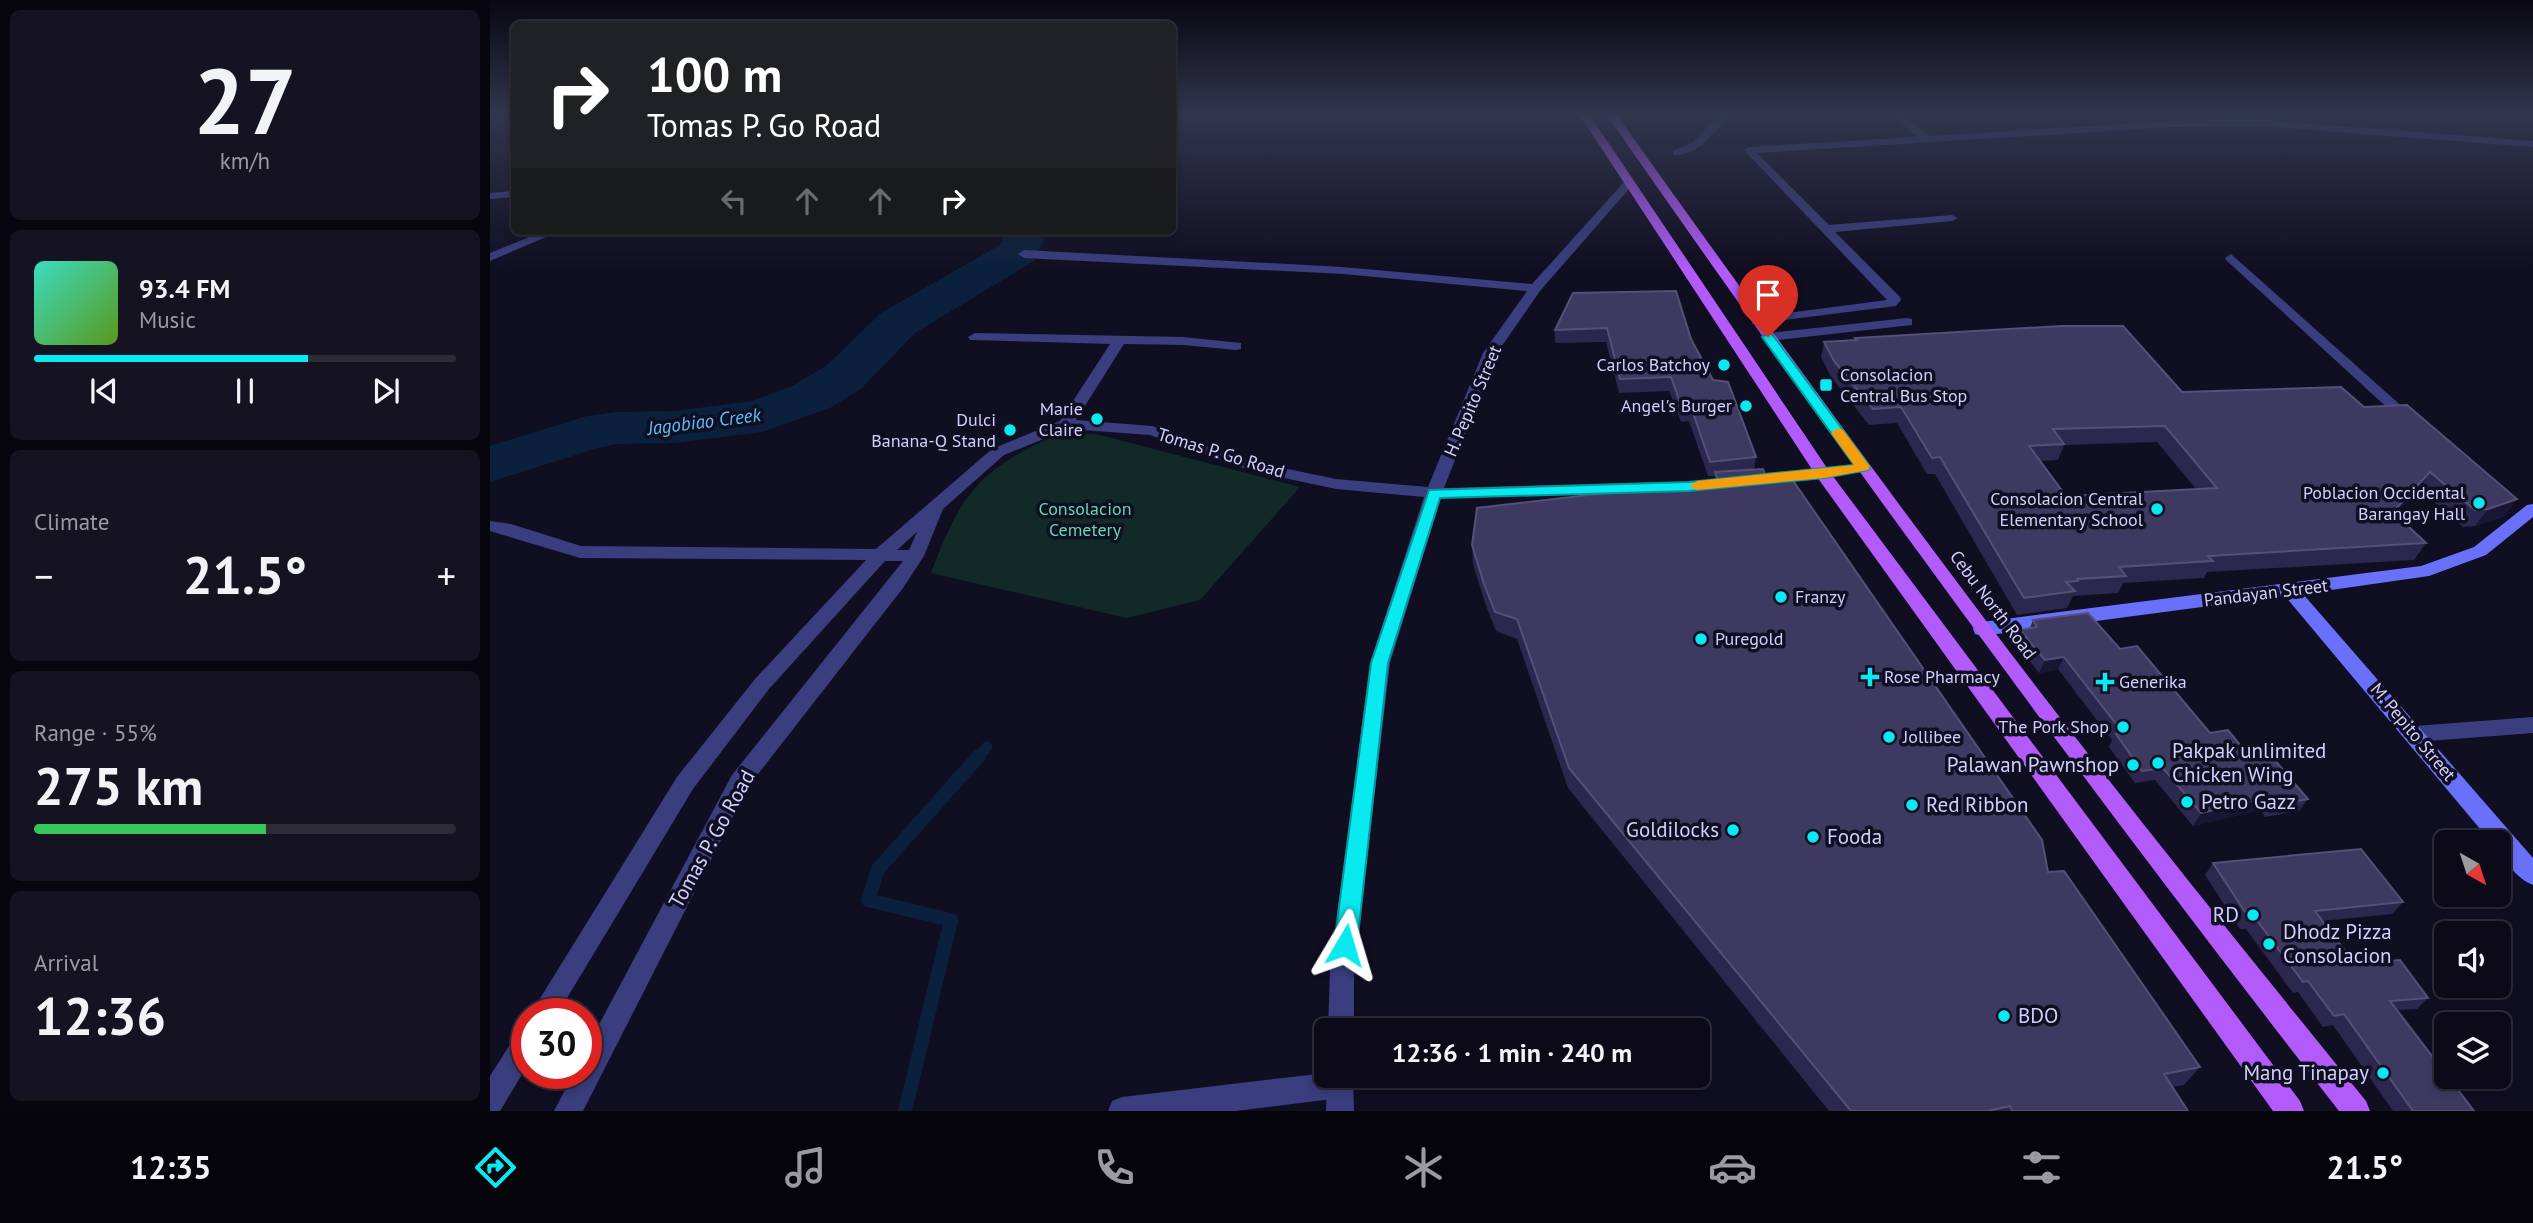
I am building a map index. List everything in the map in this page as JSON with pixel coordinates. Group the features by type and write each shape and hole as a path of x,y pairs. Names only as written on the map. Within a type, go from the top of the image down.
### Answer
{"main road":[{"path":"1619,166 1824,474 2290,1111"},
{"name":"Cebu North Road","path":"1648,166 1768,337 1982,629 2176,884 2356,1111"}],"street":[{"path":"1757,321 1891,303 1895,300 1765,166"},
{"name":"H. Pepito Street","path":"1341,1018 1342,970 1380,663 1434,493 1490,353 1535,288 1630,182"},
{"path":"490,196 511,194"},
{"path":"1828,229 1952,218"},
{"path":"490,257 544,235"},
{"path":"1024,254 1260,264 1419,275 1535,288"},
{"path":"2231,258 2417,427"},
{"path":"1768,337 1907,322"},
{"path":"975,337 1118,342 1183,341 1236,346"},
{"path":"1066,424 1118,342"},
{"name":"Tomas P. Go Road","path":"553,998 685,783 762,684 880,555 998,452 1066,424 1152,431 1251,466 1336,484 1434,493 1689,486"},
{"path":"1758,480 1824,474 1863,467"},
{"name":"Tomas P. Go Road","path":"568,1111 740,781 897,584 915,556 938,503"},
{"name":"Pandayan Street","path":"1982,629 2423,572 2480,551 2522,512"},
{"path":"490,526 505,528 580,552 807,551 915,556"},
{"name":"M. Pepito Street","path":"2291,591 2533,875"},
{"path":"2415,734 2533,725"},
{"path":"490,1101 511,1067"},
{"path":"1122,1111 1340,1091"}],"green space":[{"name":"Consolacion Cemetery","path":"1063,432 1096,434 1300,487 1200,600 1127,618 931,573 953,521 978,485 1012,458"}],"building":[{"path":"1676,291 1691,339 1713,380 1728,382 1756,457 1710,462 1691,407 1682,408 1671,377 1620,379 1607,328 1555,330 1573,293"},
{"name":"Consolacion Central Elementary School","path":"2062,326 2123,326 2182,392 2341,387 2364,407 2407,405 2517,499 2488,509 2475,510 2430,472 2393,512 2426,543 2208,556 2213,561 2119,567 2126,576 2077,579 2078,581 2066,582 2075,591 2024,598 1940,457 1932,458 1901,407 1873,409 1834,361 1824,342 1857,340 1855,338","holes":["2165,426 2217,488 2066,496 2029,446 2064,444 2053,429"]},
{"name":"Fooda","path":"1763,469 1765,474 1787,472 2042,840 2048,872 2064,871 2200,1067 2164,1074 2188,1111 2012,1111 2010,1106 1988,1111 1851,1111 1569,768 1517,619 1495,612 1484,584 1472,545 1477,508 1718,480 1715,472"},
{"path":"2088,613 2120,649 2137,646 2210,733 2228,730 2253,761 2273,758 2308,799 2274,805 2268,798 2201,813 2163,768 2142,771 2116,734 2123,733 2064,657 2045,660 2020,630 2037,627 2033,620"},
{"path":"2361,849 2403,902 2315,911 2355,964 2400,960 2428,998 2390,1001 2434,1059 2434,1089 2457,1089 2474,1111 2413,1111 2344,1014 2334,1016 2308,981 2303,982 2255,918 2249,918 2213,863"}],"waterway":[{"name":"Jagobiao Creek","path":"490,465 587,433 616,428 675,427 762,416 811,397 844,377 898,323 1019,252 1025,235"},
{"path":"977,758 987,747"},
{"path":"905,1111 951,920 868,900 878,869 979,756"}],"slow traffic":[{"path":"1697,486 1824,474 1863,467 1838,433"}],"place":[{"name":"Carlos Batchoy","path":"1724,365"},
{"name":"Consolacion Central Bus Stop","path":"1826,385"},
{"name":"Angel's Burger","path":"1746,406"},
{"name":"Marie Claire","path":"1097,419"},
{"name":"Dulci Banana-Q Stand","path":"1010,430"},
{"name":"Poblacion Occidental Barangay Hall","path":"2479,503"},
{"name":"Consolacion Central Elementary School","path":"2157,509"},
{"name":"Franzy","path":"1781,597"},
{"name":"Puregold","path":"1701,639"},
{"name":"Rose Pharmacy","path":"1870,677"},
{"name":"Generika","path":"2105,682"},
{"name":"The Pork Shop","path":"2123,727"},
{"name":"Jollibee","path":"1889,737"},
{"name":"Pakpak unlimited Chicken Wing","path":"2158,763"},
{"name":"Palawan Pawnshop","path":"2133,765"},
{"name":"Petro Gazz","path":"2187,802"},
{"name":"Red Ribbon","path":"1912,805"},
{"name":"Goldilocks","path":"1733,830"},
{"name":"Fooda","path":"1813,837"},
{"name":"RD","path":"2253,915"},
{"name":"Dhodz Pizza Consolacion","path":"2269,944"},
{"name":"BDO","path":"2004,1016"},
{"name":"Mang Tinapay","path":"2383,1073"}],"route":[{"path":"1345,945 1380,663 1434,493 1482,494 1689,486 1824,474 1863,467 1768,337"}]}
